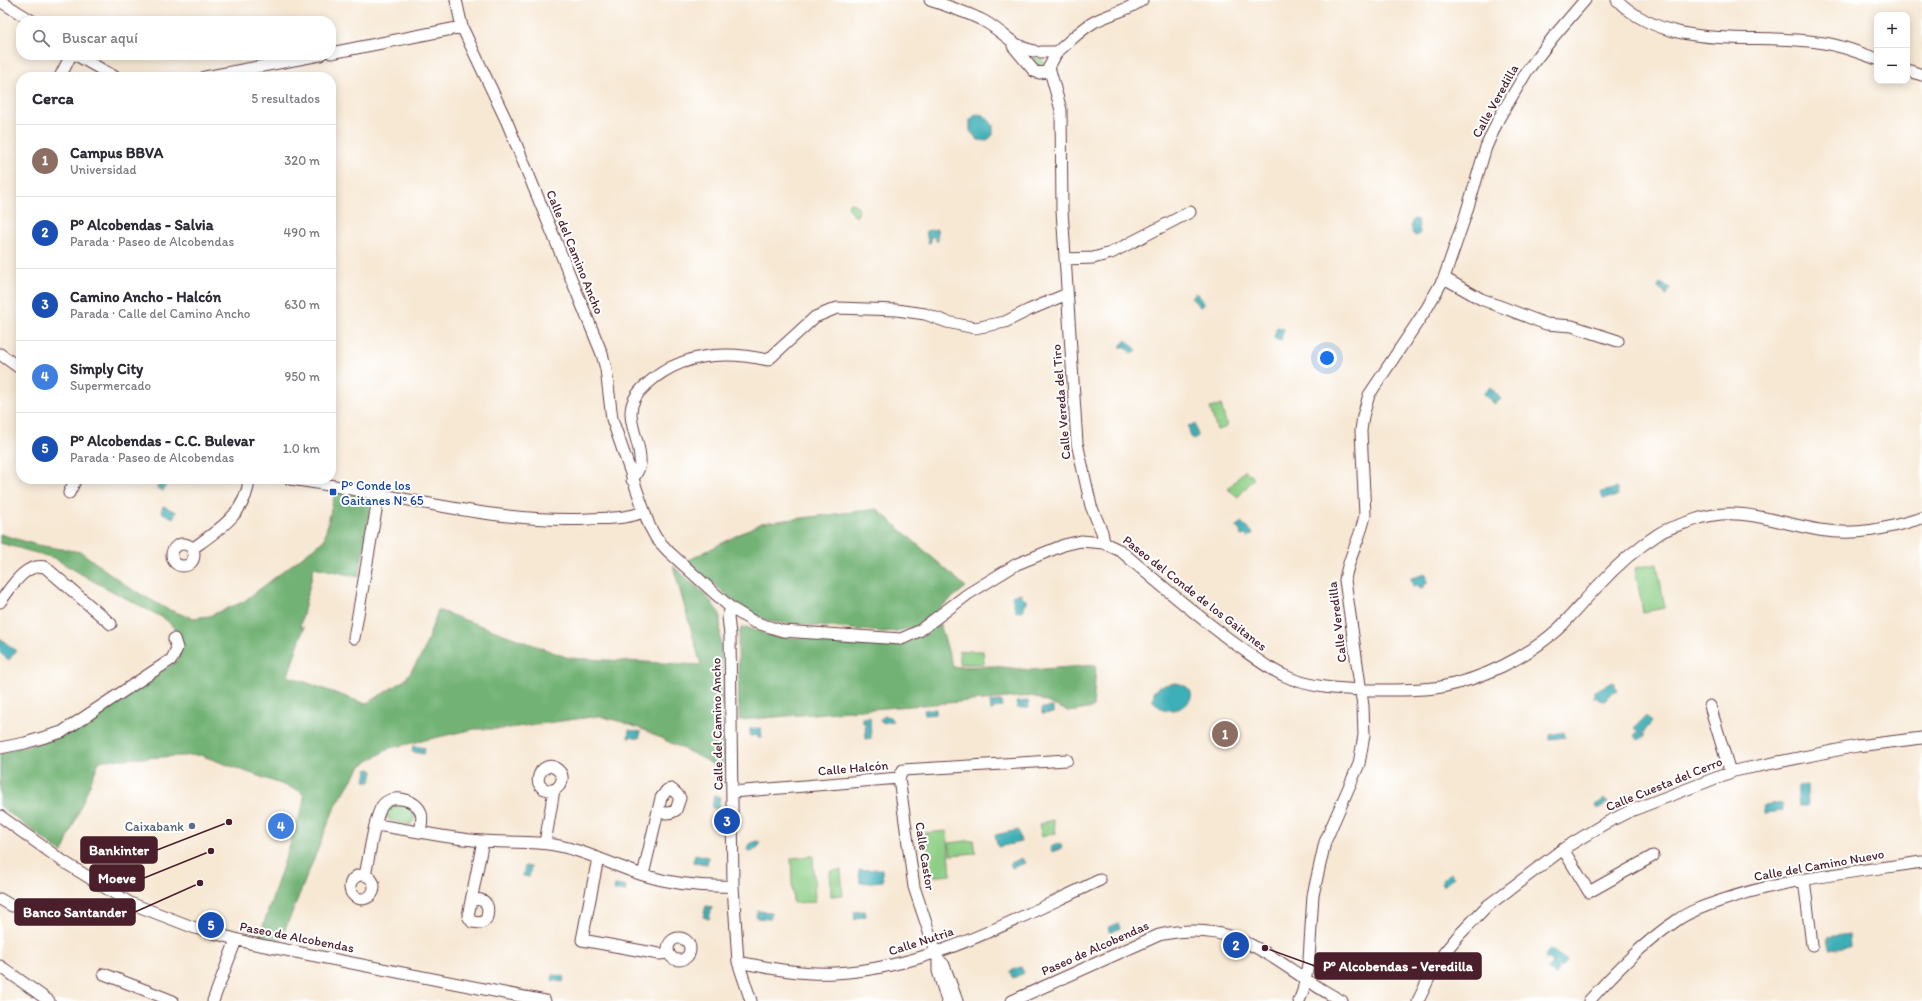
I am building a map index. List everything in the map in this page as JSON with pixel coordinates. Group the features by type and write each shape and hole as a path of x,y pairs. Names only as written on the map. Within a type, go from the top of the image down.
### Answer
{"street":[{"name":"Calle del Camino Ancho","path":"456,0 462,28 507,122 602,354 606,369 612,419 645,516 656,538 669,552 731,608 728,623 730,635 733,886 738,962 751,1001"},
{"path":"930,0 982,20 997,29 1029,62 1034,71 1040,74 1055,87"},
{"path":"1040,74 1044,73 1050,66 1057,52 1085,27 1125,10 1142,0"},
{"name":"Calle Veredilla","path":"1299,1001 1303,991 1309,959 1313,895 1325,842 1363,750 1365,721 1345,580 1350,557 1363,529 1365,515 1361,431 1362,416 1369,395 1427,308 1444,278 1465,217 1486,147 1494,128 1527,71 1554,36 1585,0"},
{"path":"1616,0 1640,19 1662,28 1684,33 1726,38 1824,42 1845,47 1874,58"},
{"path":"0,1 24,16"},
{"path":"336,52 462,28"},
{"path":"1007,39 1022,49 1037,52 1057,52"},
{"path":"1029,62 1030,54 1037,52 1048,59 1050,66"},
{"path":"63,72 69,60"},
{"path":"85,60 107,72"},
{"path":"231,72 294,60"},
{"name":"Calle Vereda del Tiro","path":"1050,66 1055,87 1060,99 1061,110 1062,210 1077,443 1091,506 1092,524 1090,541"},
{"path":"1910,71 1922,75"},
{"path":"1065,259 1093,258 1111,253 1190,212"},
{"path":"1444,278 1481,299 1546,324 1572,326 1618,341"},
{"path":"632,480 640,465 639,449 631,413 634,400 659,373 684,360 715,355 748,355 768,360 815,317 837,308 897,310 925,314 947,322 975,328 1005,322 1067,294"},
{"path":"0,354 16,365"},
{"path":"69,494 74,484"},
{"path":"192,549 224,526 234,515 244,500 249,489 249,484"},
{"path":"322,484 380,493 512,518 559,521 645,516"},
{"path":"354,638 380,493"},
{"name":"Calle Vereda del Tiro","path":"1091,506 1102,532 1104,543"},
{"name":"Paseo del Conde de los Gaitanes","path":"731,608 741,616 764,626 783,631 901,639 919,631 968,594 1017,564 1064,545 1090,541 1104,543 1121,551 1202,620 1263,664 1283,675 1310,684 1360,690 1406,690 1440,687 1463,681 1513,661 1534,648 1559,629 1600,583 1632,554 1662,532 1698,518 1720,514 1752,514 1821,530 1859,533 1895,526 1922,518"},
{"path":"0,602 26,570 38,566 45,567 110,624"},
{"path":"730,635 741,616"},
{"path":"0,748 25,743 62,732 172,659 177,648 174,639"},
{"path":"1710,706 1730,772"},
{"name":"Calle Cuesta del Cerro","path":"1418,1001 1430,976 1444,953 1486,907 1563,849 1628,812 1730,772 1857,746 1922,738"},
{"name":"Calle Halcón","path":"732,792 899,778 903,770 1067,760"},
{"name":"Calle Castor","path":"899,778 914,887 936,956 938,971 947,1001"},
{"path":"545,843 554,790"},
{"path":"365,875 376,825 382,806 392,799 398,798 412,803 421,813 420,832"},
{"path":"644,875 658,810"},
{"name":"Paseo de Alcobendas","path":"0,816 64,862 130,902 195,928 236,940 545,1001"},
{"path":"376,825 441,837 483,841 545,843 569,848 644,875 681,884 711,887 733,886"},
{"path":"472,900 483,841"},
{"path":"1563,849 1589,892 1653,856"},
{"path":"598,858 582,940 659,954 668,953"},
{"name":"Calle del Camino Nuevo","path":"1590,1001 1636,953 1677,920 1710,904 1750,890 1804,879 1922,862"},
{"path":"1804,879 1812,945"},
{"name":"Calle Nutria","path":"738,962 779,970 833,974 882,969 936,956 1100,880"},
{"path":"0,899 12,906"},
{"name":"Paseo de Alcobendas","path":"1012,1001 1142,941 1175,932 1207,931 1239,938 1263,951 1342,1001"},
{"path":"213,1001 236,940"},
{"name":"Calle Castor","path":"936,956 944,965 957,1001"},
{"path":"0,966 49,1001"},
{"path":"104,974 173,1001"},
{"name":"Calle del Camino Ancho","path":"743,980 745,1001"}],"green space":[{"path":"1034,56 1041,58 1045,64 1045,67 1038,68 1033,62"},
{"path":"849,203 858,207 859,211 857,216 854,216 848,206"},
{"path":"1221,405 1227,427 1217,430 1210,408"},
{"path":"1245,470 1254,478 1238,497 1228,489"},
{"path":"335,492 362,496 370,500 370,511 359,577 314,567 300,627 304,627 288,676 366,704 405,680 423,653 438,610 569,658 701,665 673,566 705,594 720,614 722,706 719,707 720,716 722,717 723,786 718,771 706,760 644,730 599,716 501,729 474,729 390,748 362,765 335,807 280,942 259,938 303,805 304,796 300,791 200,755 103,760 99,762 62,853 0,806 0,753 63,736 179,659 180,641 177,632 165,619 93,581 54,558 0,543 0,534 37,545 81,552 128,587 167,609 192,618 209,616 243,602 324,540"},
{"path":"877,509 966,587 916,627 883,632 773,622 755,615 736,603 687,561 761,523"},
{"path":"1657,564 1665,608 1643,612 1635,568"},
{"path":"940,624 953,667 994,666 1030,670 1096,665 1093,708 1070,712 1032,696 739,720 738,640 741,628 746,627 771,636 893,646 900,645 924,635"},
{"path":"959,651 983,651 984,664 959,664"},
{"path":"398,803 411,807 414,817 410,825 389,820 387,814 390,807"},
{"path":"1053,820 1056,833 1042,837 1039,824"},
{"path":"947,831 951,875 928,877 924,833"},
{"path":"974,840 976,853 951,855 949,843"},
{"path":"813,856 815,902 793,903 791,858"},
{"path":"841,870 843,895 831,896 830,871"}],"water":[{"path":"976,114 984,115 993,125 993,135 987,141 978,140 970,131 970,120"},
{"path":"1414,219 1418,220 1420,233 1417,236 1414,235 1411,229"},
{"path":"937,229 938,241 936,241 935,237 930,237 931,242 928,243 926,231"},
{"path":"1660,283 1670,288 1667,295 1658,288"},
{"path":"1196,293 1205,303 1200,307 1191,297"},
{"path":"1277,327 1284,329 1281,340 1274,338"},
{"path":"1126,340 1137,350 1133,354 1124,346 1122,348 1120,346"},
{"path":"1490,387 1501,399 1495,404 1483,394"},
{"path":"1195,424 1198,436 1195,439 1191,437 1188,426"},
{"path":"159,484 166,484 163,491 157,488"},
{"path":"1617,488 1618,496 1603,499 1601,492"},
{"path":"163,506 176,512 173,518 161,512"},
{"path":"1241,522 1253,533 1248,538 1245,535 1241,536 1240,531 1236,527"},
{"path":"1426,574 1428,583 1423,585 1423,588 1419,589 1417,586 1413,587 1411,578"},
{"path":"1021,593 1022,598 1026,600 1026,603 1023,604 1024,610 1016,612 1012,596"},
{"path":"0,638 16,651 9,660 0,653"},
{"path":"1613,682 1618,691 1607,696 1607,699 1604,701 1599,700 1597,697 1594,698 1594,691"},
{"path":"1175,683 1185,686 1190,691 1191,696 1189,702 1176,709 1168,710 1159,707 1153,701 1154,691 1160,686"},
{"path":"1001,701 1002,707 993,708 993,710 991,710 990,702"},
{"path":"1028,701 1029,708 1017,708 1016,702"},
{"path":"1053,707 1053,713 1042,714 1042,708"},
{"path":"936,709 936,714 925,715 924,710"},
{"path":"884,716 890,717 893,721 882,723 880,720"},
{"path":"1646,716 1652,722 1642,734 1645,735 1639,740 1634,736 1638,731 1634,728"},
{"path":"870,717 871,739 866,739 865,723 863,723 862,718"},
{"path":"761,728 762,738 758,738 758,735 750,736 750,729"},
{"path":"629,730 641,732 639,738 630,736 630,738 628,738"},
{"path":"1564,732 1565,737 1550,739 1550,735"},
{"path":"413,746 425,748 424,754 412,752"},
{"path":"370,769 373,771 371,782 365,781 367,770"},
{"path":"1807,785 1808,806 1799,806 1797,786"},
{"path":"714,795 720,797 718,809 712,808"},
{"path":"1605,799 1608,803 1597,809 1595,805"},
{"path":"1782,803 1783,811 1765,813 1763,806"},
{"path":"1018,830 1021,842 998,847 995,835"},
{"path":"756,841 760,842 759,846 752,852 747,850 748,845"},
{"path":"1060,843 1062,848 1052,852 1050,847"},
{"path":"695,854 708,857 707,864 693,862"},
{"path":"1022,858 1025,863 1012,868 1010,863"},
{"path":"525,866 531,867 529,877 523,876"},
{"path":"882,869 883,881 860,883 859,870"},
{"path":"1450,873 1454,877 1445,885 1442,885 1442,881"},
{"path":"615,885 626,887 625,892 614,890"},
{"path":"706,906 712,907 709,919 703,917"},
{"path":"758,911 771,912 770,919 757,918 756,915"},
{"path":"865,911 866,916 856,918 855,920 854,912"},
{"path":"1118,923 1120,928 1110,933 1108,928"},
{"path":"1849,934 1850,947 1830,950 1828,937"},
{"path":"1549,949 1567,960 1562,968 1545,957"},
{"path":"1552,963 1560,969 1556,975 1547,970"},
{"path":"1021,967 1024,973 1013,978 1010,971"},
{"path":"553,975 564,977 563,982 552,980"}],"place":[{"name":"Pº Conde los Gaitanes Nº 65","path":"333,492"},
{"name":"Campus BBVA","path":"1225,734"},
{"name":"Camino Ancho - Halcón","path":"727,821"},
{"name":"Bankinter","path":"229,822"},
{"name":"Caixabank","path":"192,826"},
{"name":"Simply City","path":"281,826"},
{"name":"Moeve","path":"211,851"},
{"name":"Banco Santander","path":"200,883"},
{"name":"Pº Alcobendas - C.C. Bulevar","path":"211,925"},
{"name":"Pº Alcobendas - Salvia","path":"1236,945"},
{"name":"Pº Alcobendas - Veredilla","path":"1265,948"}]}
